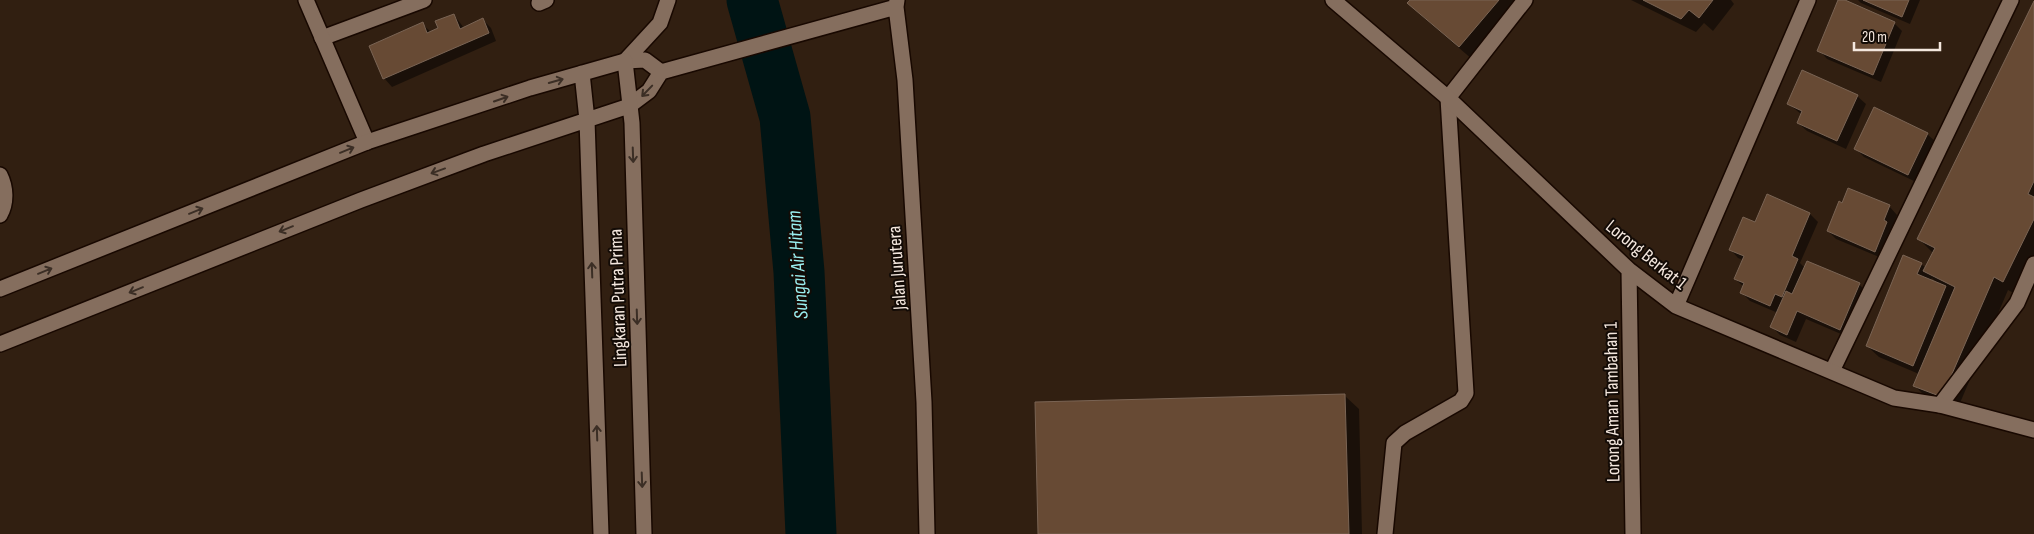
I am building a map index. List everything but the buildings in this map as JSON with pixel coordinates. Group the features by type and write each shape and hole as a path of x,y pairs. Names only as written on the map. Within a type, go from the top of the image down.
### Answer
{"street":[{"path":"306,0 367,142"},
{"path":"322,38 424,0"},
{"path":"625,61 660,23 668,0"},
{"name":"Lorong Berkat 1","path":"1333,0 1448,98 1629,270 1676,306 1894,398 1940,405 2034,430"},
{"path":"1385,534 1394,443 1405,433 1461,400 1466,393 1448,98 1525,0"},
{"path":"1676,306 1808,0"},
{"path":"1832,371 2011,0"},
{"path":"0,344 361,200 484,154 629,106 649,91 661,72 836,23 896,4"},
{"name":"Jalan Jurutera","path":"896,4 905,80 924,402 927,534"},
{"path":"0,289 367,142 625,61 644,60 661,72"},
{"name":"Lingkaran Putra Prima","path":"625,61 632,123 644,534"},
{"name":"Lingkaran Putra Prima","path":"582,73 587,120 601,534"},
{"path":"0,175 3,181 5,203 1,214"},
{"path":"1940,405 2017,303 2034,264"},
{"name":"Lorong Aman Tambahan 1","path":"1629,270 1633,534"}],"waterway":[{"name":"Sungai Air Hitam","path":"752,0 785,117 799,272 811,534"}]}
